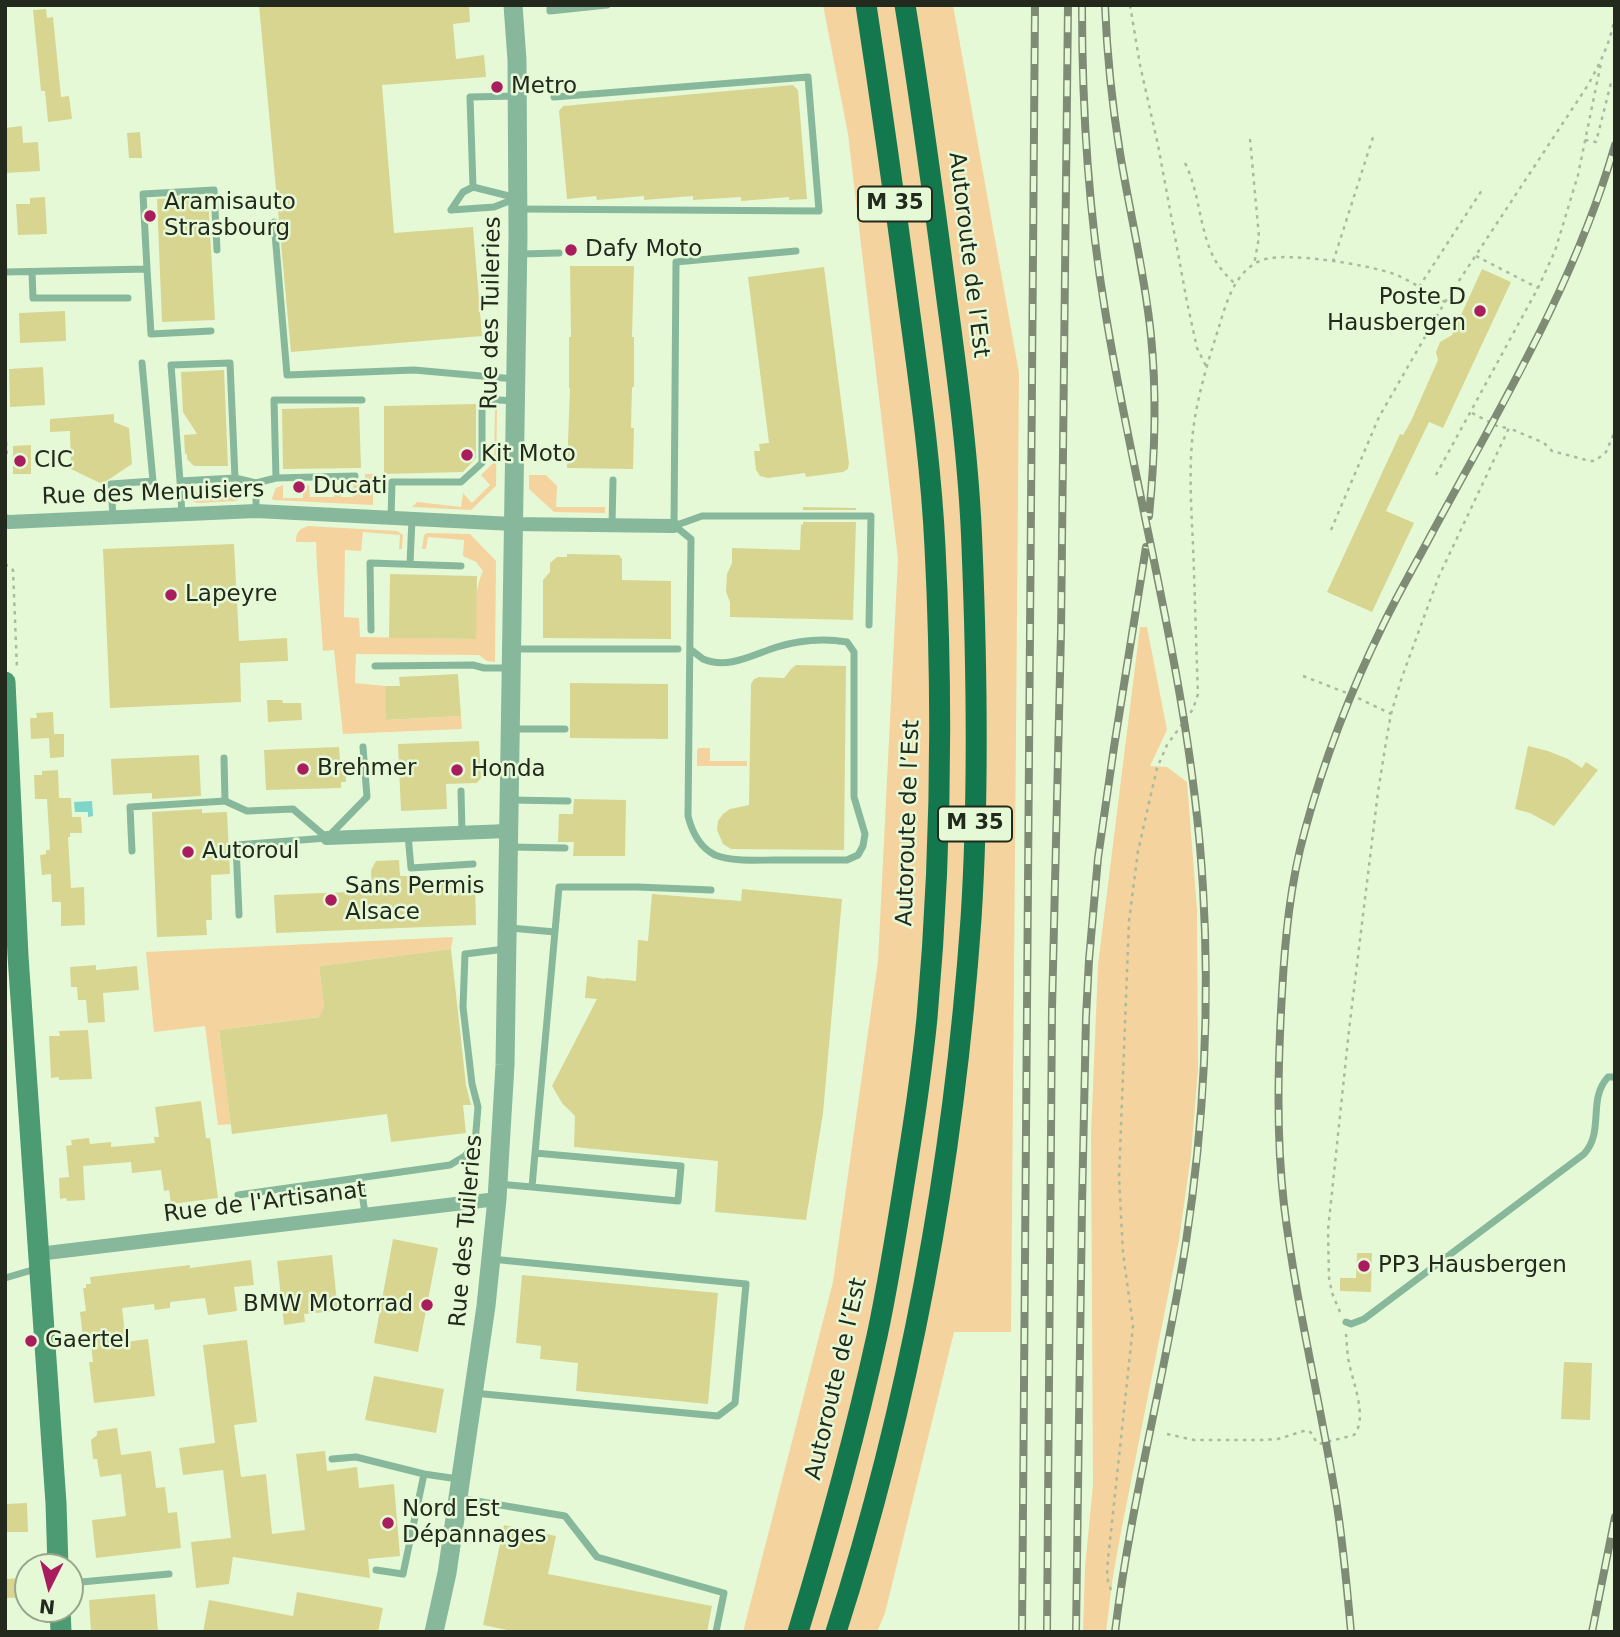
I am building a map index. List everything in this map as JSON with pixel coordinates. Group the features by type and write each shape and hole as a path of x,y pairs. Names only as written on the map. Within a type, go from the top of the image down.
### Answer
{"highway":[{"name":"Autoroute de l’Est","path":"798,1632 850,1449 880,1321 899,1219 926,1020 939,805 935,544 922,404 866,5"},
{"name":"Autoroute de l’Est","path":"835,1632 886,1461 913,1343 950,1127 971,917 975,685 972,543 958,381 927,144 905,5"}],"main road":[{"path":"11,677 19,956 57,1553"}],"street":[{"name":"Rue des Tuileries","path":"434,1632 447,1573 486,1306 505,1065 518,203 517,60 513,5"},
{"name":"Rue des Menuisiers","path":"5,521 256,511 513,524 674,526"},
{"path":"327,838 462,833 508,839"},
{"name":"Rue de l'Artisanat","path":"39,1261 365,1214 497,1191"}],"lane":[{"path":"550,5 550,11 607,5"},
{"path":"518,203 473,187 463,192 451,210 518,203 819,211 808,77 554,97"},
{"path":"473,187 470,97 517,96"},
{"path":"211,331 151,334 143,194 214,190 217,250"},
{"path":"274,222 287,375 414,370 516,379"},
{"path":"674,526 676,262 796,251"},
{"path":"517,254 559,253"},
{"path":"5,272 147,270"},
{"path":"32,272 33,298 128,298"},
{"path":"113,518 111,484 153,481 142,363"},
{"path":"182,515 171,365 230,363 234,478"},
{"path":"391,518 392,481 461,482 482,463 482,399 515,401"},
{"path":"276,478 274,400 362,400"},
{"path":"180,481 234,478 256,483 276,478 355,476"},
{"path":"612,480 612,525"},
{"path":"256,483 256,511"},
{"path":"674,526 702,516 871,516 869,625"},
{"path":"410,564 412,519"},
{"path":"674,526 691,538 688,816 692,833 715,854 746,860 847,860 858,855 865,834 854,797 854,652 847,642 809,640 777,647 743,660 719,662 705,659 690,649"},
{"path":"371,630 370,563 461,566"},
{"path":"375,666 484,668 511,658 678,649"},
{"path":"510,729 565,729"},
{"path":"239,915 236,845 327,838 367,797 363,747"},
{"path":"224,758 225,801"},
{"path":"461,791 462,833"},
{"path":"509,800 568,801"},
{"path":"132,851 130,807 225,801 247,811 293,809 327,838"},
{"path":"408,835 411,868 474,864"},
{"path":"508,839 565,848"},
{"path":"532,1187 559,887 711,890"},
{"path":"507,928 555,932"},
{"path":"238,1195 450,1165 465,1156 475,1143 478,1107 472,1084 463,1007 465,954 507,949"},
{"path":"1346,1322 1351,1324 1364,1319 1584,1154 1594,1141 1599,1090 1608,1077 1615,1077"},
{"path":"497,1191 532,1187 678,1201 681,1166 535,1153"},
{"path":"360,1178 365,1214"},
{"path":"473,1393 718,1416 735,1403 746,1284 490,1259"},
{"path":"5,1278 39,1261"},
{"path":"332,1459 356,1457 424,1474 459,1489 565,1516 597,1557 724,1593 716,1632"},
{"path":"376,1570 403,1574 424,1474"},
{"path":"84,1582 169,1574"}],"path":[{"path":"1130,5 1189,313 1197,348 1207,368"},
{"path":"1331,530 1379,417 1445,302 1602,60 1614,32 1615,16"},
{"path":"1436,475 1472,413 1555,251 1578,175 1602,60"},
{"path":"1585,140 1596,142 1612,79"},
{"path":"1333,262 1374,134"},
{"path":"1250,139 1259,237 1254,265"},
{"path":"1185,163 1191,174 1208,244 1215,260 1235,284"},
{"path":"1419,287 1482,190"},
{"path":"1476,256 1538,288"},
{"path":"1111,1590 1107,1569 1133,1326 1124,1253 1119,1177 1129,921 1138,851 1157,768 1167,746 1193,709 1198,694 1190,472 1195,417 1207,368 1225,307 1235,284 1262,260 1304,258 1380,270 1395,275 1445,302"},
{"path":"1472,413 1499,427 1509,428 1544,443 1552,451 1590,461 1595,461 1606,452 1615,431"},
{"path":"5,425 5,460"},
{"path":"1167,1434 1194,1440 1262,1440 1278,1439 1307,1430 1319,1444 1354,1436 1359,1428 1360,1412 1349,1361 1346,1322 1332,1293 1328,1230 1377,792 1391,714 1417,633 1439,576 1509,428"},
{"path":"1612,437 1615,444"},
{"path":"5,564 13,570 11,677"},
{"path":"1303,676 1391,714"}],"shaded area":[{"path":"823,5 953,5 1019,373 1011,1332 954,1332 885,1613 877,1632 743,1632 833,1282 878,961 898,559 848,134"},
{"path":"495,407 496,486 471,510 412,507 417,502 461,507 463,493 472,503 490,485 481,475 494,462"},
{"path":"365,474 373,474 373,505 272,498 276,488 283,485 283,498 303,498 303,485 309,485 310,497 334,497 334,485 341,485 341,497 353,497 353,480 365,481"},
{"path":"529,475 546,475 557,486 556,507 605,507 605,513 554,512 529,489"},
{"path":"226,486 234,486 242,491 242,497 236,501 197,503 190,497 189,488 196,488 197,500 226,498"},
{"path":"308,526 397,531 403,535 402,549 399,549 400,535 363,532 361,551 345,550 344,617 359,618 360,637 476,639 476,596 483,571 476,562 463,556 464,540 428,537 426,549 422,549 424,535 470,534 496,561 495,662 487,661 479,655 356,654 355,683 385,686 387,720 461,716 462,729 343,734 334,650 323,651 316,542 296,542 299,531"},
{"path":"1140,627 1147,627 1167,730 1150,766 1167,767 1187,782 1197,909 1198,1069 1191,1155 1179,1240 1121,1532 1106,1632 1083,1632 1085,1567 1093,1485 1091,1134 1098,965"},
{"path":"699,748 710,748 710,761 747,761 747,766 697,766"},
{"path":"453,937 451,949 319,966 325,1016 219,1030 231,1124 218,1125 205,1026 154,1032 146,952"}],"water":[{"path":"92,801 93,816 88,817 88,812 75,812 74,802"}],"building":[{"path":"259,5 469,5 470,22 453,24 456,59 484,55 486,77 382,85 394,233 473,227 482,336 291,352"},
{"path":"46,9 47,18 53,17 61,97 69,96 72,119 48,122 45,91 41,91 33,10"},
{"path":"793,85 798,90 807,199 789,200 789,197 741,201 741,197 693,200 693,196 644,200 644,196 597,200 596,196 567,199 559,111 563,106"},
{"path":"22,126 23,143 38,142 40,171 5,173 5,128"},
{"path":"140,132 142,158 129,158 127,133"},
{"path":"208,196 215,320 162,322 157,199"},
{"path":"45,197 47,234 18,235 16,204 30,204 30,198"},
{"path":"570,266 634,266 634,387 631,428 634,428 633,469 567,468"},
{"path":"824,267 848,469 806,477 805,473 768,478 760,476 756,470 754,451 760,451 759,444 769,443 748,277"},
{"path":"1482,269 1511,282 1443,428 1429,422 1386,511 1414,523 1372,612 1327,592 1400,434 1403,435 1411,421 1438,360 1436,352 1440,342 1452,335"},
{"path":"65,311 66,341 20,343 19,313"},
{"path":"43,367 45,405 10,407 9,369"},
{"path":"224,370 228,466 194,466 185,454 184,435 197,434 183,412 181,372"},
{"path":"476,404 476,458 463,472 384,474 384,406"},
{"path":"359,407 361,468 283,469 282,409"},
{"path":"114,414 114,422 129,428 132,464 102,484 71,469 70,431 50,432 50,419"},
{"path":"31,445 31,474 13,474 13,446"},
{"path":"803,507 856,508 856,510 803,510"},
{"path":"803,522 856,522 853,620 730,617 730,602 726,592 732,548 800,550"},
{"name":"Lapeyre","path":"234,544 239,641 287,638 288,661 240,663 241,702 110,708 103,549"},
{"path":"567,554 619,555 622,559 622,580 671,581 671,639 543,638 543,580 550,572 550,563 557,557 567,557"},
{"path":"390,574 477,576 476,639 389,638"},
{"path":"796,665 846,666 844,850 731,849 723,844 717,830 718,821 730,809 749,805 751,684 759,677 784,678"},
{"path":"458,674 461,716 386,720 385,686 400,686 399,677"},
{"path":"570,683 668,684 668,739 570,738"},
{"path":"267,700 301,703 302,720 268,722"},
{"path":"53,712 54,734 64,734 64,757 50,758 49,738 31,739 30,718 37,718 36,713"},
{"path":"479,741 481,778 477,783 446,784 447,809 401,811 398,744"},
{"path":"1528,746 1568,759 1582,768 1586,762 1598,770 1554,826 1530,813 1515,809"},
{"path":"339,747 340,761 345,760 346,782 341,782 341,788 266,790 264,750"},
{"path":"199,755 201,796 152,799 152,793 113,795 111,759"},
{"path":"58,770 59,798 71,798 72,817 81,817 82,833 70,833 68,837 71,888 84,887 85,925 61,926 61,902 52,902 51,874 42,875 40,855 50,850 47,799 35,799 34,775 42,775 42,771"},
{"path":"574,799 626,800 625,856 573,856 574,842 558,842 559,814 573,814"},
{"path":"202,809 202,813 227,812 230,874 211,875 212,920 206,920 207,935 157,937 152,812"},
{"path":"399,860 400,876 413,876 414,882 475,879 476,925 276,933 274,895 372,891 371,870 376,861"},
{"path":"742,889 842,899 823,1113 806,1220 715,1212 718,1161 574,1147 575,1116 562,1103 552,1086 597,999 585,998 587,976 636,981 638,940 648,941 652,894 741,901"},
{"path":"451,949 466,1085 471,1105 463,1105 466,1133 391,1142 387,1114 232,1134 219,1030 319,1017 324,1008 319,966"},
{"path":"96,965 96,970 137,966 139,990 103,993 105,1022 88,1023 86,1000 78,1000 77,987 71,987 70,967"},
{"path":"88,1030 92,1079 51,1078 49,1036 60,1036 59,1031"},
{"path":"201,1101 206,1138 210,1138 218,1198 171,1204 169,1190 164,1191 161,1170 132,1173 131,1162 83,1166 85,1200 60,1199 59,1178 69,1177 66,1146 72,1145 71,1140 89,1138 90,1144 111,1142 111,1147 155,1143 154,1137 159,1137 155,1107"},
{"path":"393,1239 438,1248 418,1352 374,1343"},
{"name":"PP3 Hausbergen","path":"1357,1253 1372,1253 1371,1292 1340,1291 1340,1278 1356,1278"},
{"path":"332,1255 338,1311 304,1314 305,1322 284,1325 277,1261"},
{"path":"251,1260 254,1285 234,1287 237,1311 208,1315 205,1298 170,1302 170,1308 155,1310 154,1304 122,1308 126,1342 148,1339 155,1396 94,1403 89,1362 93,1362 90,1337 83,1337 80,1312 86,1311 83,1288 86,1288 86,1284 91,1284 90,1277"},
{"path":"522,1275 718,1293 708,1404 576,1391 578,1363 540,1359 541,1346 516,1343"},
{"path":"247,1340 257,1422 234,1425 241,1477 266,1474 272,1534 305,1530 296,1454 325,1451 327,1471 357,1467 359,1488 394,1484 400,1556 368,1559 370,1578 233,1557 229,1584 196,1588 191,1542 231,1538 223,1470 183,1475 179,1448 215,1443 203,1345"},
{"path":"1564,1362 1592,1363 1590,1420 1561,1419"},
{"path":"374,1376 444,1389 436,1433 365,1420"},
{"path":"117,1428 121,1455 151,1451 156,1488 165,1487 168,1513 177,1512 181,1548 96,1558 92,1520 126,1516 121,1474 100,1477 97,1459 93,1459 91,1440 97,1435 97,1431"},
{"path":"27,1503 28,1532 5,1532 5,1504"},
{"path":"504,1525 556,1536 548,1574 712,1606 707,1632 517,1632 483,1625"},
{"path":"5,1579 14,1579 14,1598 5,1598"},
{"path":"297,1592 383,1608 378,1632 203,1632 209,1600 293,1616"},
{"path":"155,1594 158,1632 91,1632 89,1600"}],"railway":[{"path":"1022,1632 1035,5"},
{"path":"1047,1632 1052,1009 1061,632 1068,5"},
{"path":"1082,5 1087,158 1094,234 1118,382 1162,598 1187,742 1203,888 1206,976 1201,1109 1186,1242 1130,1534 1115,1632"},
{"path":"1105,5 1115,116 1151,336 1154,426 1149,516"},
{"path":"1351,1632 1336,1499 1295,1279 1281,1179 1278,1099 1281,1020 1292,891 1305,830 1321,778 1360,675 1395,602 1534,345 1579,247 1615,145"},
{"path":"1076,1632 1082,1205 1089,960 1098,858 1146,547"},
{"path":"1592,1632 1615,1517"}],"place":[{"name":"Metro","path":"497,87"},
{"name":"Aramisauto Strasbourg","path":"150,216"},
{"name":"Dafy Moto","path":"571,250"},
{"name":"Poste D Hausbergen","path":"1480,311"},
{"name":"Kit Moto","path":"467,455"},
{"name":"CIC","path":"20,461"},
{"name":"Ducati","path":"299,487"},
{"name":"Lapeyre","path":"171,595"},
{"name":"Brehmer","path":"303,769"},
{"name":"Honda","path":"457,770"},
{"name":"Autoroul","path":"188,852"},
{"name":"Sans Permis Alsace","path":"331,900"},
{"name":"PP3 Hausbergen","path":"1364,1266"},
{"name":"BMW Motorrad","path":"427,1305"},
{"name":"Gaertel","path":"31,1341"},
{"name":"Nord Est Dépannages","path":"388,1523"}]}
